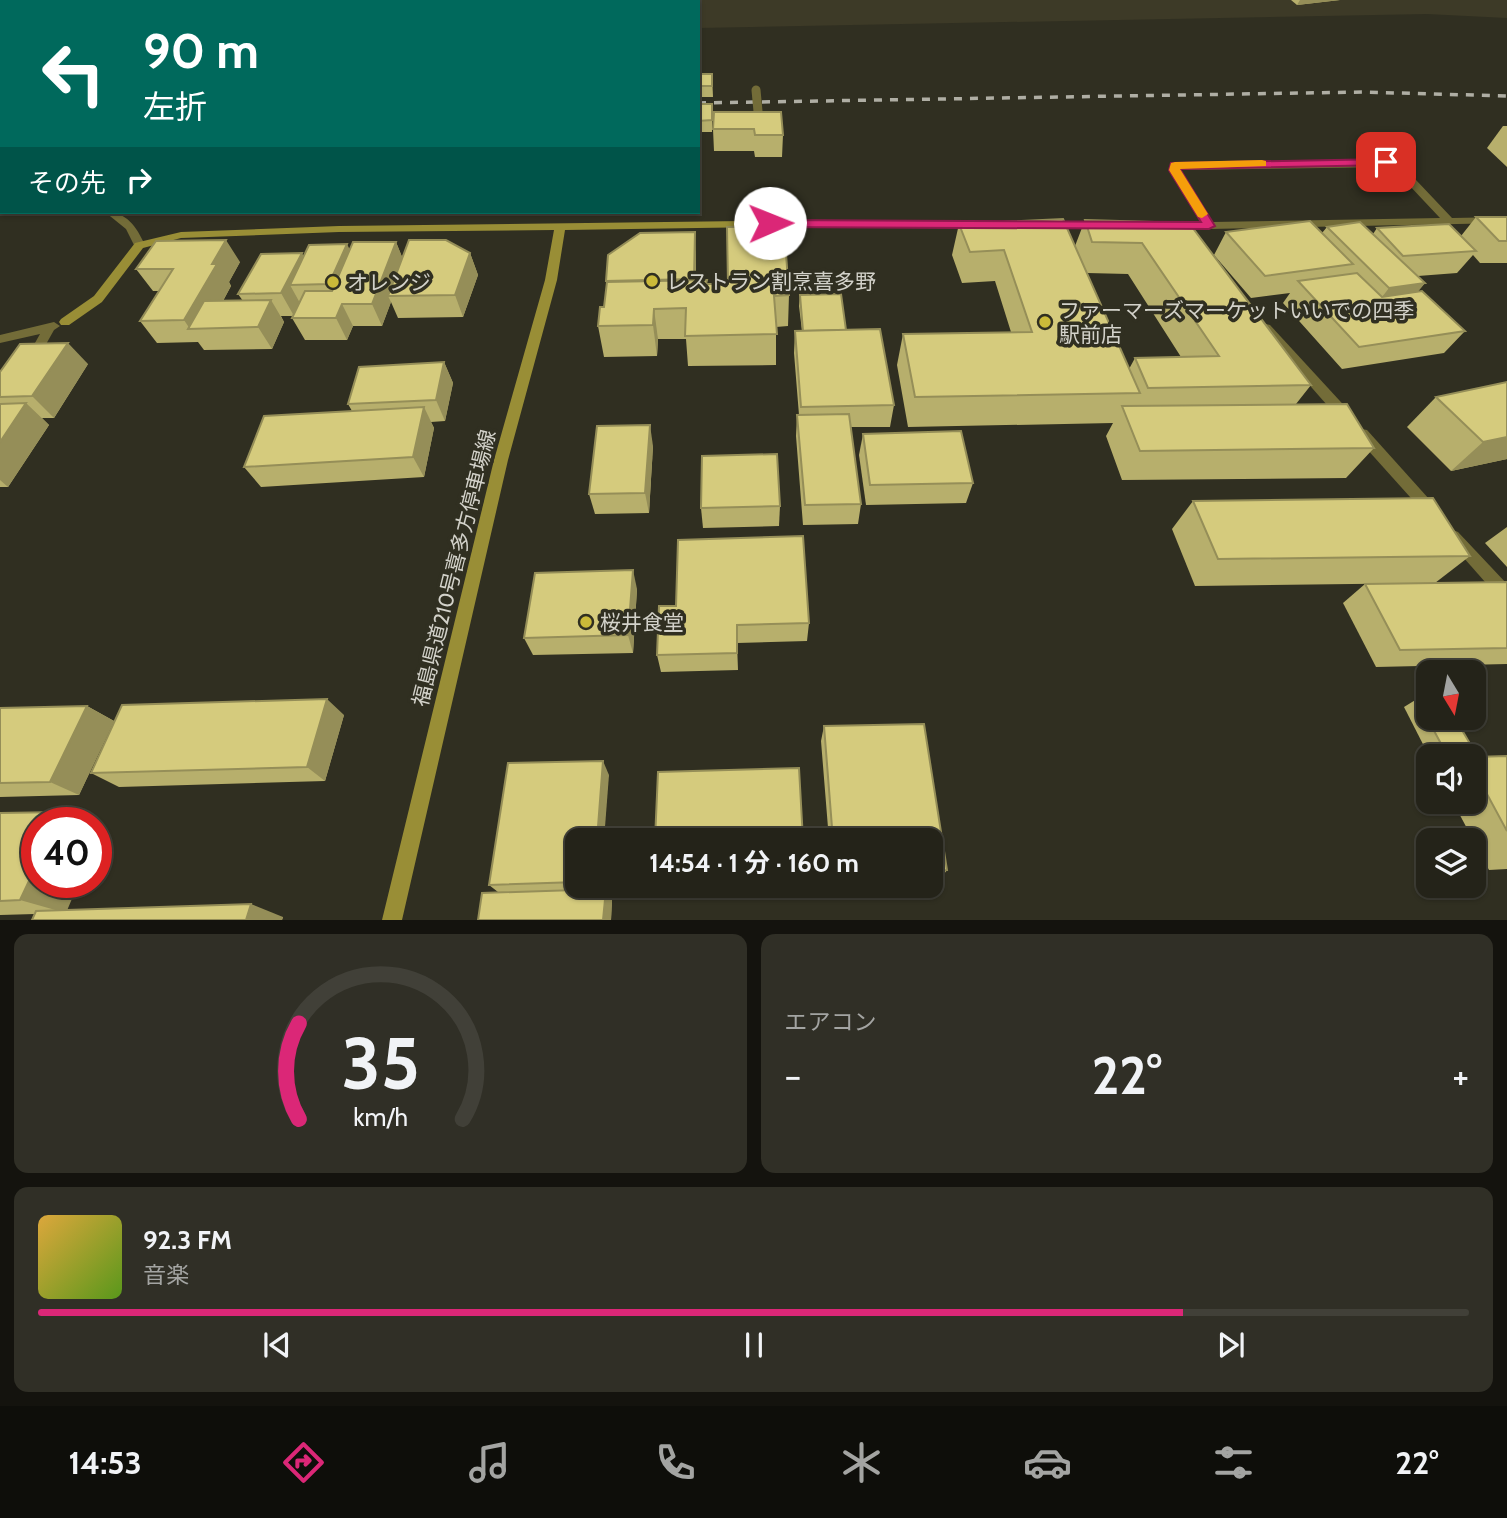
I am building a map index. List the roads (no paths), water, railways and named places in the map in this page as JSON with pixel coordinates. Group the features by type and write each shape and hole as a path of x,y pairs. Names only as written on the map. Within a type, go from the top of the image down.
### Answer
{"street":[{"path":"756,90 760,122"},
{"path":"1209,226 1175,166 1395,164 1449,221"},
{"path":"113,214 131,227 139,245"},
{"path":"1163,227 1182,232 1209,226 1507,220"},
{"path":"0,339 65,322 98,299 139,245 181,235 560,226 825,223 988,225"},
{"name":"福島県道210号喜多方停車場線","path":"392,919 500,460 551,280 560,226"},
{"path":"1042,226 1109,226"},
{"path":"1258,320 1507,595"},
{"path":"20,375 50,327"}],"railway":[{"path":"700,103 1362,92 1507,96"}],"place":[{"name":"レストラン割烹喜多野","path":"652,281"},
{"name":"オレンジ","path":"333,282"},
{"name":"ファーマーズマーケットいいでの四季 駅前店","path":"1045,322"},
{"name":"桜井食堂","path":"586,622"}]}
